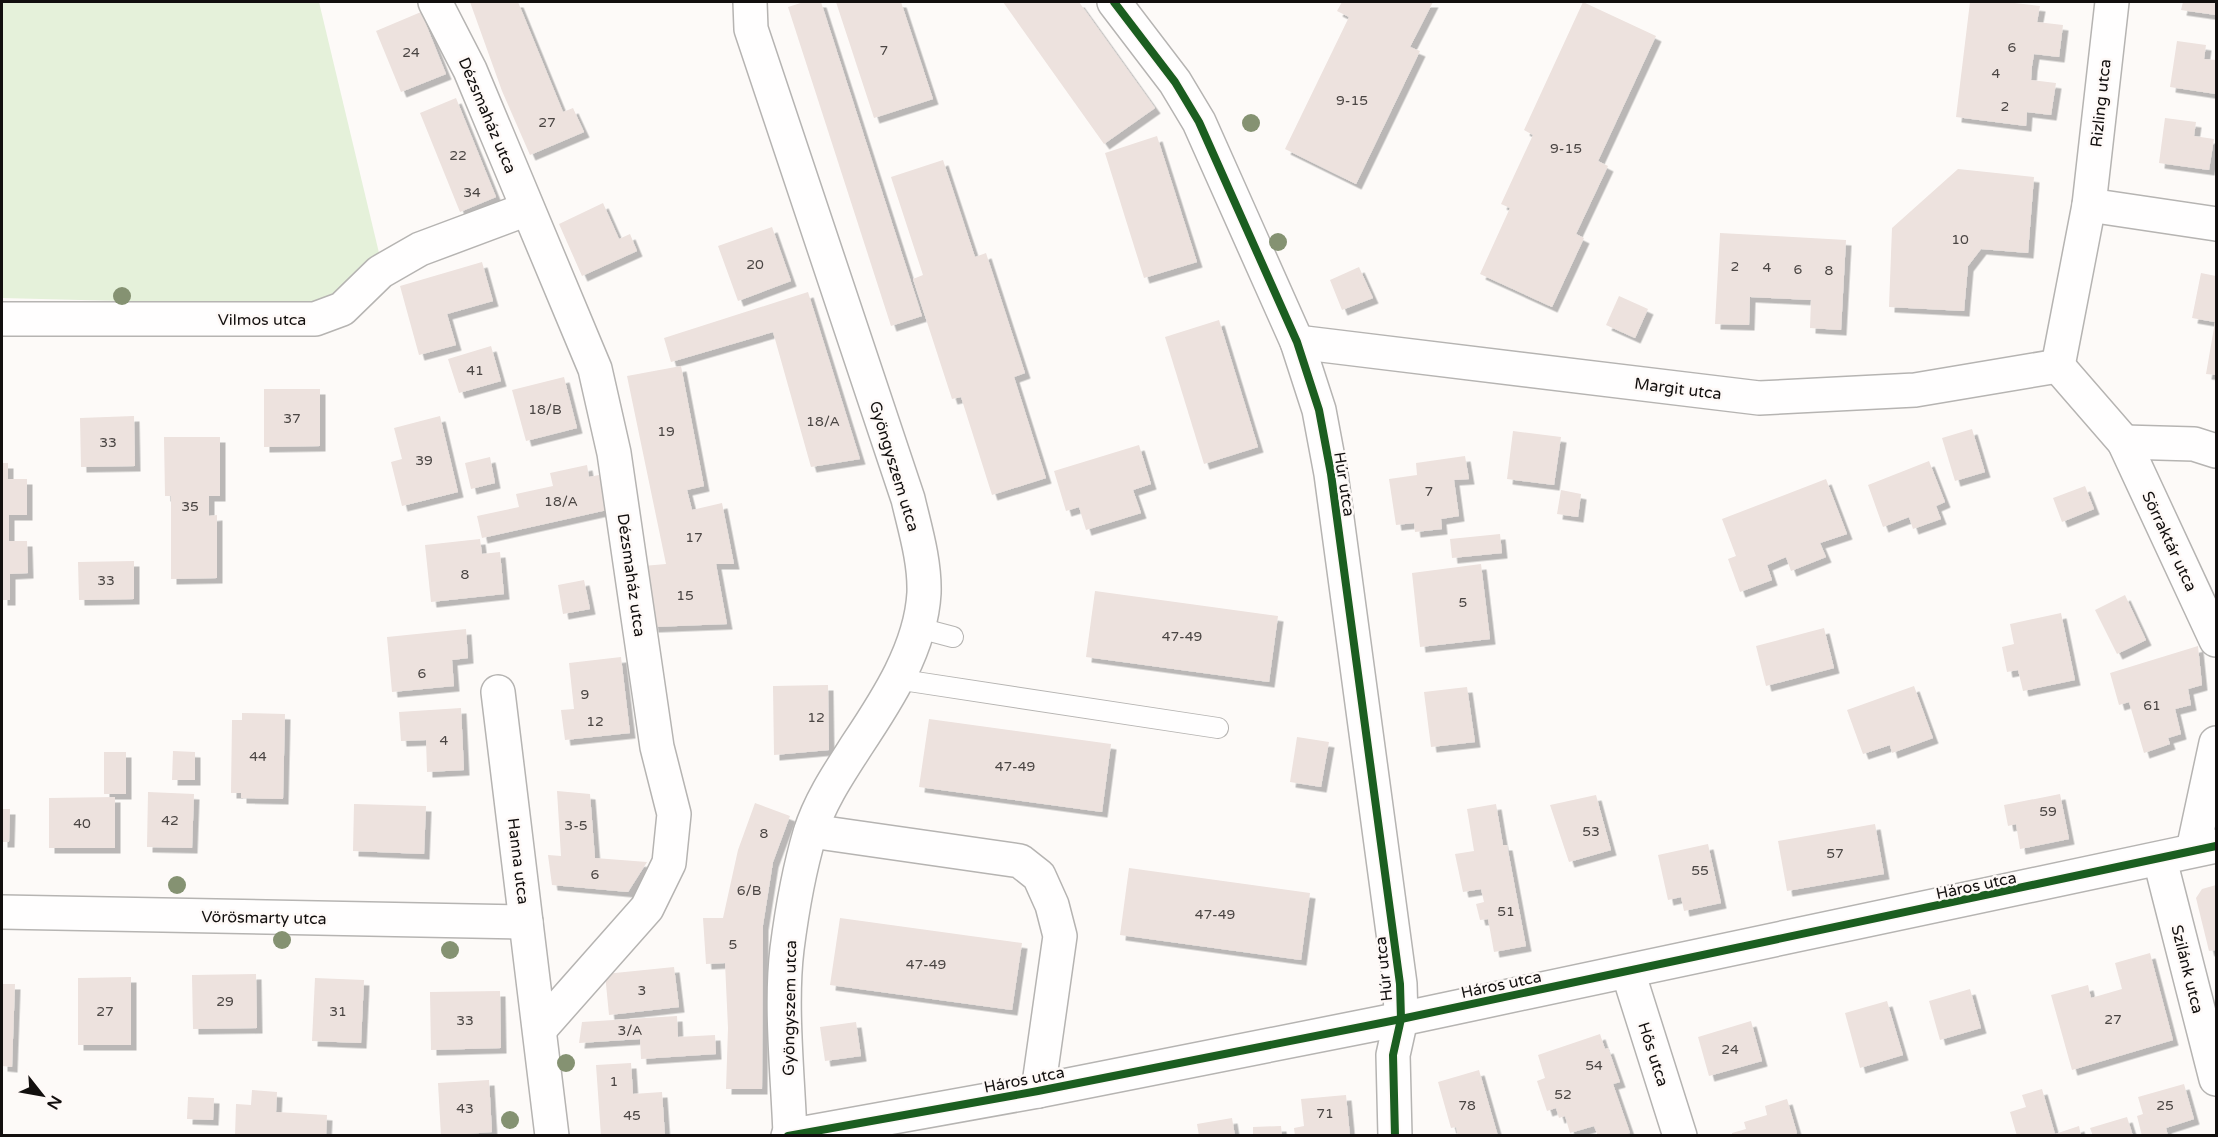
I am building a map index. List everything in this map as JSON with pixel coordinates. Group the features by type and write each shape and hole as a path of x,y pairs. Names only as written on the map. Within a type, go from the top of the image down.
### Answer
{"street":[{"name":"Dézsmaház utca","path":"435,2 470,70 595,369 614,453 657,747 674,814 669,863 647,908 540,1029"},
{"name":"Gyöngyszem utca","path":"750,2 751,29 908,499 920,547 924,592 919,628 896,679 874,720 828,790 811,831 796,893 787,951 789,1135"},
{"name":"Húr utca","path":"1114,2 1174,82 1199,122 1297,342 1319,410 1331,474 1399,972 1401,1019 1393,1055 1395,1136"},
{"name":"Rizling utca","path":"2089,205 2112,2"},
{"path":"2217,224 2089,205 2058,366 2124,442 2194,444 2217,451"},
{"name":"Vilmos utca","path":"2,319 315,319 342,309 380,272 420,249 527,209"},
{"name":"Margit utca","path":"1297,342 1759,398 1915,390 2058,366"},
{"name":"Sörraktár utca","path":"2124,442 2217,640"},
{"name":"Hanna utca","path":"498,692 540,1029"},
{"path":"2205,848 2217,743"},
{"name":"Háros utca","path":"811,831 1020,861 1039,876 1052,904 1060,936 1038,1091"},
{"name":"Háros utca","path":"789,1135 1038,1091 1401,1019 2160,860 2205,848"},
{"name":"Szilánk utca","path":"2160,860 2217,1079"},
{"name":"Vörösmarty utca","path":"2,912 526,922"},
{"name":"Hős utca","path":"1628,972 1680,1136"},
{"path":"540,1029 552,1136"}],"lane":[{"path":"919,628 953,637"},
{"path":"896,679 1218,728"}],"green space":[{"path":"2,2 319,2 380,257 340,295 313,306 2,298"}],"building":[{"path":"470,2 518,2 563,112 573,108 584,132 530,155 502,91"},
{"path":"804,2 821,2 922,316 891,326 788,7"},
{"path":"836,2 901,2 933,99 874,118"},
{"path":"1003,2 1079,2 1155,108 1104,144"},
{"path":"1342,2 1433,2 1410,47 1420,51 1356,184 1285,149 1349,17 1337,11"},
{"path":"1583,2 1656,36 1598,161 1608,166 1576,234 1584,238 1552,307 1480,274 1510,208 1501,204 1533,135 1524,130"},
{"path":"1970,2 2006,2 2040,6 2037,22 2063,25 2059,57 2034,54 2032,66 2031,80 2056,83 2051,115 2027,112 2026,126 1956,117"},
{"path":"2183,2 2216,2 2216,15 2181,10"},
{"path":"421,12 446,74 401,92 376,31"},
{"path":"2177,41 2206,45 2204,59 2216,60 2216,94 2170,87"},
{"path":"456,98 496,197 460,212 420,113"},
{"path":"2165,118 2196,122 2194,136 2214,139 2209,170 2159,163"},
{"path":"1157,136 1197,262 1144,278 1105,153"},
{"path":"943,160 975,257 986,253 1025,373 1014,377 1046,478 992,495 961,397 952,399 913,279 923,275 891,177"},
{"path":"1958,169 2034,177 2028,253 1981,249 1968,266 1964,311 1889,307 1892,228"},
{"path":"603,203 619,239 630,234 637,251 582,276 559,224"},
{"path":"772,227 791,281 738,301 718,246"},
{"path":"1720,233 1846,240 1841,330 1810,328 1811,300 1750,297 1749,325 1715,324"},
{"path":"482,262 493,301 447,314 456,345 419,355 400,286"},
{"path":"1359,267 1373,298 1342,310 1330,280"},
{"path":"2201,273 2216,276 2216,375 2206,374 2215,322 2192,318"},
{"path":"808,292 860,459 811,467 773,332 671,362 664,338"},
{"path":"1619,296 1648,309 1635,338 1606,325"},
{"path":"1219,320 1258,447 1204,464 1165,337"},
{"path":"491,346 501,381 459,393 448,359"},
{"path":"681,366 704,486 687,490 692,510 722,503 734,564 716,564 727,624 653,627 643,566 666,564 627,376"},
{"path":"564,377 577,428 526,441 512,390"},
{"path":"264,389 320,389 320,446 264,447"},
{"path":"134,416 135,466 81,467 80,418"},
{"path":"440,416 458,492 402,506 391,462 402,459 394,428"},
{"path":"1972,429 1985,472 1955,481 1942,438"},
{"path":"1513,431 1561,437 1554,485 1507,479"},
{"path":"164,437 220,437 220,496 209,496 209,516 217,515 217,578 171,579 171,496 165,496"},
{"path":"1139,445 1151,484 1133,490 1141,513 1086,530 1079,507 1066,511 1054,471"},
{"path":"1465,456 1469,479 1454,480 1459,516 1441,519 1442,529 1415,532 1414,523 1396,525 1389,479 1417,475 1416,463"},
{"path":"490,457 495,483 471,489 465,463"},
{"path":"1929,461 1945,502 1936,506 1941,519 1913,529 1909,517 1883,527 1868,485"},
{"path":"2,463 8,463 8,479 27,479 27,515 9,515 9,541 27,541 28,573 10,574 10,600 2,600"},
{"path":"587,465 589,477 599,475 607,510 482,538 477,516 519,507 516,494 553,486 550,473"},
{"path":"1826,479 1847,534 1820,543 1826,557 1791,571 1786,557 1767,565 1772,580 1740,592 1728,559 1736,556 1722,519"},
{"path":"2085,486 2094,509 2062,522 2053,498"},
{"path":"1561,490 1581,494 1578,517 1557,514"},
{"path":"1500,534 1502,553 1452,558 1450,539"},
{"path":"480,539 482,554 500,552 504,594 431,602 425,545"},
{"path":"134,561 134,599 79,600 78,562"},
{"path":"1481,564 1490,639 1420,647 1412,573"},
{"path":"584,580 590,609 563,614 558,585"},
{"path":"1095,591 1278,616 1269,682 1086,657"},
{"path":"2125,595 2146,640 2117,654 2095,610"},
{"path":"2061,613 2075,680 2023,691 2018,670 2007,672 2002,647 2014,644 2010,624"},
{"path":"1824,628 1834,668 1766,686 1756,646"},
{"path":"466,629 468,658 452,660 454,686 392,692 387,637"},
{"path":"2198,646 2202,685 2188,689 2191,705 2175,709 2181,734 2168,738 2170,744 2144,753 2129,702 2119,705 2110,673"},
{"path":"621,657 630,733 565,740 561,710 574,709 569,663"},
{"path":"828,685 829,750 774,755 773,686"},
{"path":"1914,686 1933,738 1892,753 1890,745 1863,754 1847,710"},
{"path":"1467,687 1475,742 1431,747 1424,692"},
{"path":"461,708 464,770 427,772 426,740 401,741 399,712"},
{"path":"242,713 285,714 283,799 241,798 241,793 231,793 232,720 242,720"},
{"path":"929,719 1111,744 1102,812 919,787"},
{"path":"1297,737 1329,742 1321,787 1290,782"},
{"path":"173,751 195,752 195,780 172,780"},
{"path":"104,752 126,752 126,794 104,794"},
{"path":"557,791 590,794 595,858 647,862 628,892 552,885 548,855 561,856"},
{"path":"148,792 194,794 192,848 147,847"},
{"path":"2060,794 2069,839 2020,849 2016,824 2008,826 2004,805"},
{"path":"1596,795 1611,850 1569,862 1550,805"},
{"path":"115,797 115,848 49,848 49,798"},
{"path":"755,803 790,816 773,862 763,925 762,1089 726,1089 728,1028 725,963 706,964 703,918 723,918 738,850"},
{"path":"354,804 426,806 424,854 353,851"},
{"path":"1496,804 1503,845 1507,845 1526,946 1494,952 1488,919 1480,920 1476,904 1484,902 1481,889 1463,892 1455,854 1474,851 1467,809"},
{"path":"2,809 10,809 9,842 2,842"},
{"path":"1875,824 1884,874 1787,891 1778,841"},
{"path":"1708,844 1721,903 1684,911 1681,897 1668,900 1658,855"},
{"path":"1129,868 1310,893 1301,960 1120,935"},
{"path":"2216,885 2216,950 2209,951 2196,898 2202,889"},
{"path":"840,918 1022,943 1012,1010 830,985"},
{"path":"2150,953 2173,1040 2072,1070 2051,995 2088,985 2091,998 2122,989 2115,963"},
{"path":"674,967 679,1007 609,1015 605,974"},
{"path":"256,974 257,1028 193,1029 192,975"},
{"path":"131,977 131,1045 78,1045 78,978"},
{"path":"315,978 364,980 361,1043 312,1041"},
{"path":"2,984 15,984 12,1067 2,1066"},
{"path":"1970,989 1981,1028 1940,1040 1929,1001"},
{"path":"500,991 501,1048 431,1050 430,992"},
{"path":"1887,1001 1903,1055 1860,1068 1845,1013"},
{"path":"677,1016 678,1037 715,1035 716,1054 641,1059 640,1039 579,1043 582,1022"},
{"path":"1751,1021 1762,1061 1709,1076 1698,1037"},
{"path":"856,1022 861,1056 825,1061 820,1027"},
{"path":"1600,1034 1605,1049 1608,1048 1620,1082 1613,1084 1630,1133 1622,1136 1598,1136 1594,1126 1570,1133 1565,1116 1559,1118 1556,1108 1547,1111 1537,1081 1545,1078 1538,1055"},
{"path":"631,1063 633,1094 662,1092 665,1136 601,1136 596,1065"},
{"path":"1479,1070 1498,1136 1458,1136 1456,1127 1451,1128 1438,1082"},
{"path":"489,1080 492,1132 441,1136 438,1083"},
{"path":"2184,1084 2194,1119 2166,1128 2168,1136 2142,1136 2137,1116 2143,1114 2138,1097"},
{"path":"2042,1089 2055,1134 2079,1126 2081,1136 2017,1136 2010,1112 2026,1107 2022,1095"},
{"path":"252,1090 277,1092 276,1112 327,1115 326,1136 235,1136 236,1104 251,1105"},
{"path":"1346,1095 1350,1136 1295,1136 1294,1128 1304,1126 1301,1099"},
{"path":"188,1097 214,1098 213,1120 187,1119"},
{"path":"1787,1099 1797,1133 1794,1136 1732,1136 1732,1133 1746,1129 1744,1122 1767,1115 1765,1106"},
{"path":"2127,1117 2133,1136 2093,1136 2090,1128"},
{"path":"1232,1118 1235,1136 1199,1136 1197,1124"},
{"path":"1281,1126 1282,1136 1253,1136 1253,1127"}],"cycle path":[{"path":"1114,2 1175,82 1199,122 1297,342 1319,410 1331,474 1400,984 1401,1019 1393,1055 1395,1136"},
{"path":"788,1136 1038,1091 1401,1019 2216,846"}]}
